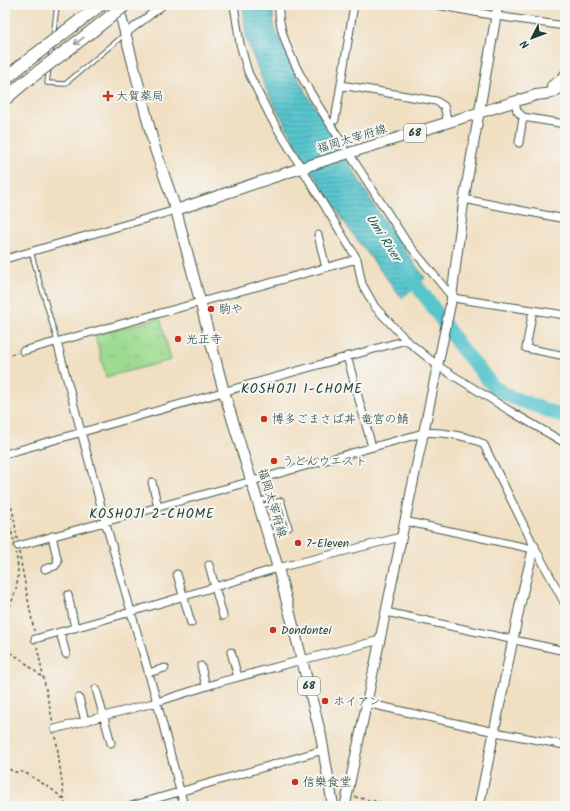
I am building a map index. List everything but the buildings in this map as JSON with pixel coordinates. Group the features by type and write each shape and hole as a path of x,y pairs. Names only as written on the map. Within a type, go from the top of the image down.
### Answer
{"highway":[{"path":"5,79 100,5"},
{"path":"5,99 125,5"}],"main road":[{"name":"福岡太宰府線","path":"118,5 155,149 176,210 224,392 278,568 324,750 333,806"},
{"name":"福岡太宰府線","path":"536,95 561,80 565,75"},
{"name":"福岡太宰府線","path":"176,210 348,153 536,95 552,93 565,85"}],"street":[{"path":"125,34 163,5"},
{"path":"234,5 240,44 248,72 271,118 357,259 362,284 375,307 406,340 438,366 510,411 565,442"},
{"path":"279,5 284,38 298,72 348,153 406,242 451,299"},
{"path":"335,120 354,5"},
{"path":"437,5 496,16 565,26"},
{"path":"345,806 451,299 464,200 498,5"},
{"path":"341,85 436,101 444,106 448,122"},
{"path":"514,102 517,111 523,117 565,124"},
{"path":"519,143 523,117"},
{"path":"464,200 565,219"},
{"path":"5,259 176,210"},
{"path":"318,235 326,268"},
{"path":"23,351 357,259"},
{"path":"451,299 565,314"},
{"path":"533,310 526,348 565,356"},
{"path":"5,454 406,340"},
{"path":"57,342 184,806"},
{"path":"347,356 372,447"},
{"path":"16,548 105,521 252,482 433,431 478,440 484,445 534,548 565,604"},
{"path":"152,482 158,507"},
{"path":"404,521 534,548"},
{"path":"45,569 55,566 58,562 52,536"},
{"path":"35,639 278,568 401,537"},
{"path":"480,806 522,595 534,548"},
{"path":"209,565 223,616"},
{"path":"177,574 191,623"},
{"path":"68,595 76,628"},
{"path":"386,612 565,651"},
{"path":"60,632 66,654"},
{"path":"54,729 156,702 238,677 380,640"},
{"path":"231,652 238,677"},
{"path":"201,666 206,686"},
{"path":"148,673 165,668"},
{"path":"96,689 111,743"},
{"path":"79,698 85,721"},
{"path":"366,703 565,746"},
{"path":"131,806 324,750"}],"lane":[{"path":"58,5 47,82 65,84 125,34"},
{"path":"31,252 57,342"},
{"path":"259,504 274,503 282,500 290,528 266,528"},
{"path":"266,528 280,521 274,503"}],"path":[{"path":"5,356 23,351"},
{"path":"5,484 14,517 19,570 15,595 5,618"},
{"path":"14,517 8,520 16,548 54,729 65,806"},
{"path":"5,650 21,659 43,678"},
{"path":"5,765 13,772 24,772 50,788 65,800"},
{"path":"347,795 398,806"}],"green space":[{"path":"160,318 171,360 106,377 95,335"}],"water":[{"path":"243,5 272,5 274,27 300,82 380,215 425,278 402,298 351,232 302,156 265,87 246,38"}],"waterway":[{"name":"Umi River","path":"405,270 458,344 494,387 511,397 565,417"}],"place":[{"name":"大賀薬局","path":"108,96"},
{"name":"駒や","path":"211,309"},
{"name":"光正寺","path":"178,339"},
{"name":"博多ごまさば丼 竜宮の鯖","path":"264,419"},
{"name":"うどんウエスト","path":"274,461"},
{"name":"7-Eleven","path":"298,543"},
{"name":"Dondontei","path":"273,630"},
{"name":"ホイアン","path":"325,701"},
{"name":"信樂食堂","path":"295,782"}],"district":[{"name":"KOSHOJI 1-CHOME","path":"302,389"},
{"name":"KOSHOJI 2-CHOME","path":"152,514"}]}
